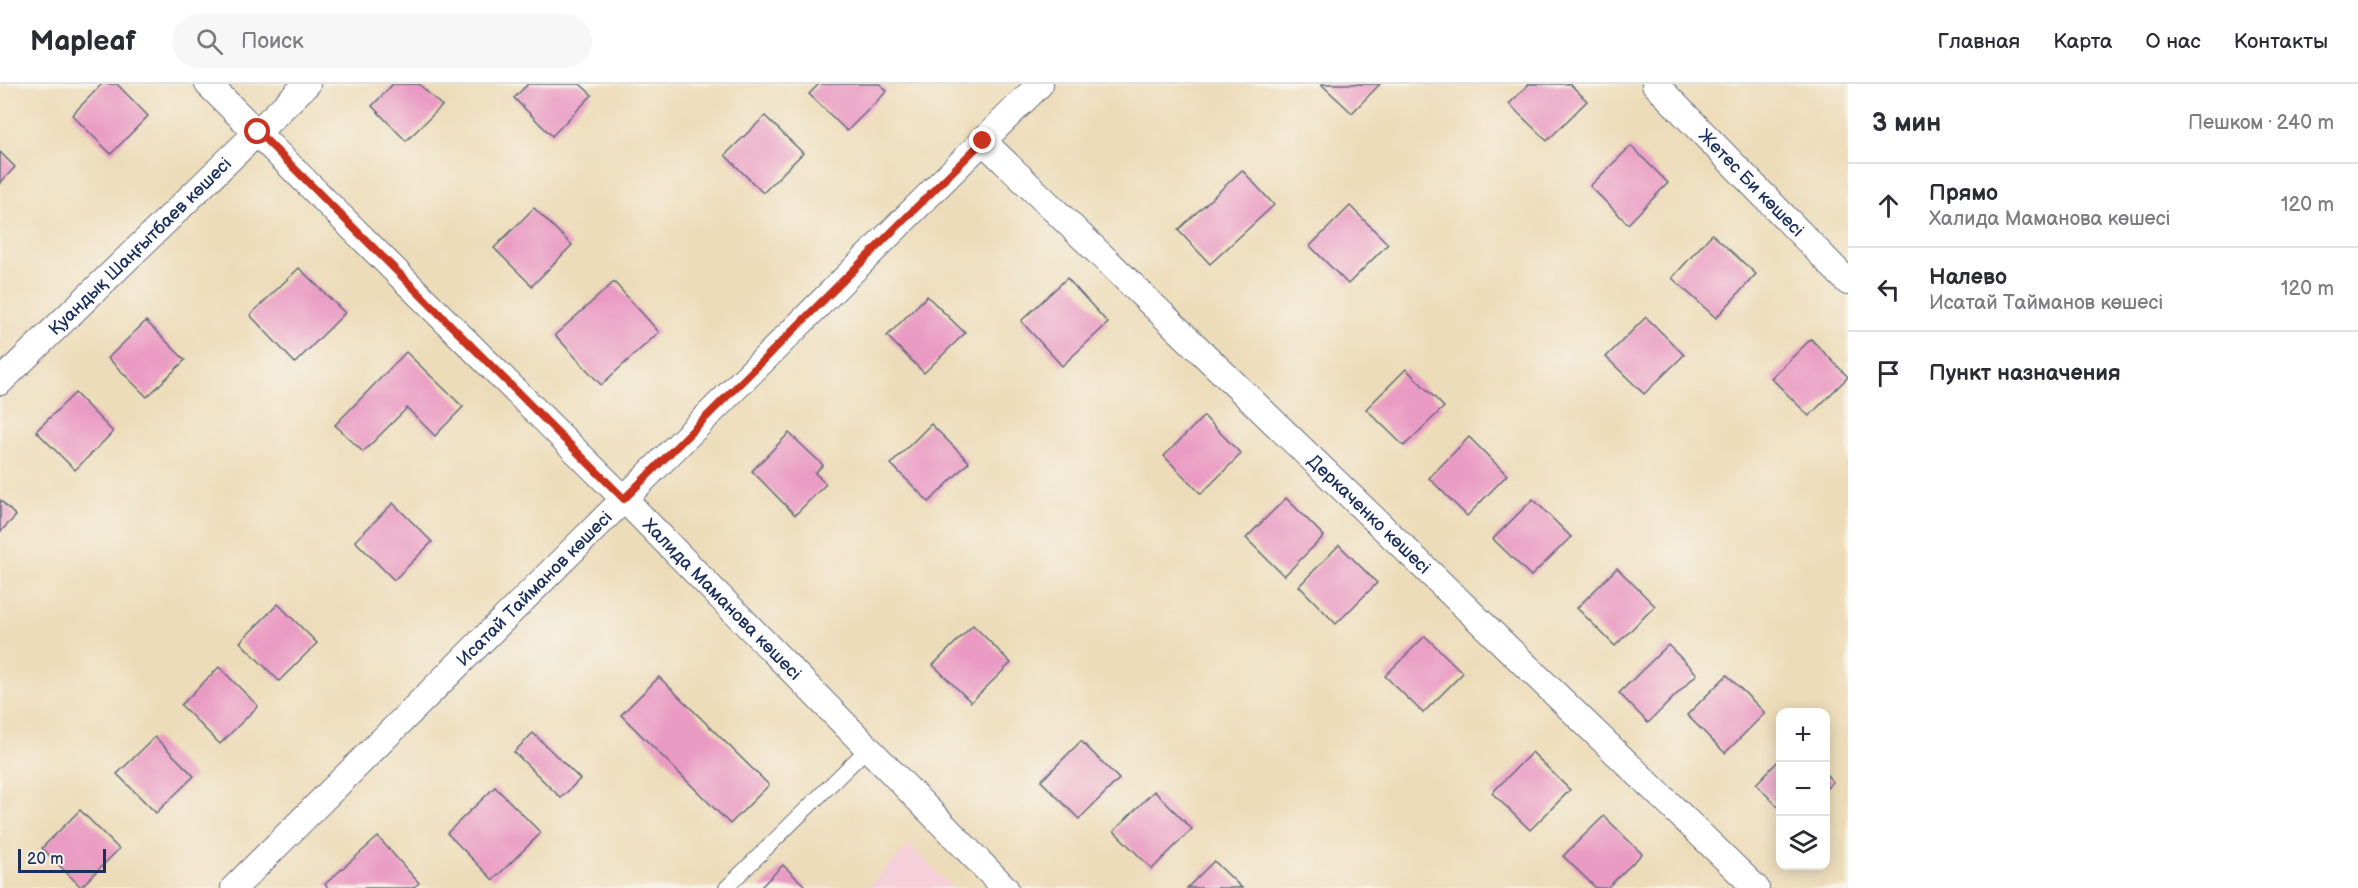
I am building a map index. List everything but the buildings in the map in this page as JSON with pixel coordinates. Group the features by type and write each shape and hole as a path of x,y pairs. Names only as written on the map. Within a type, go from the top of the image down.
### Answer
{"street":[{"name":"Халида Маманова көшесі","path":"208,84 624,499 1005,888"},
{"name":"Қуандық Шаңғытбаев көшесі","path":"0,382 307,84"},
{"name":"Исатай Тайманов көшесі","path":"234,888 1040,84"},
{"name":"Жетес Би көшесі","path":"1655,84 1848,282"},
{"name":"Деркаченко көшесі","path":"983,141 1756,888"}],"lane":[{"path":"726,888 868,748"}],"shaded area":[{"path":"910,845 952,888 867,888"}],"route":[{"path":"258,132 624,499 983,141"}]}
